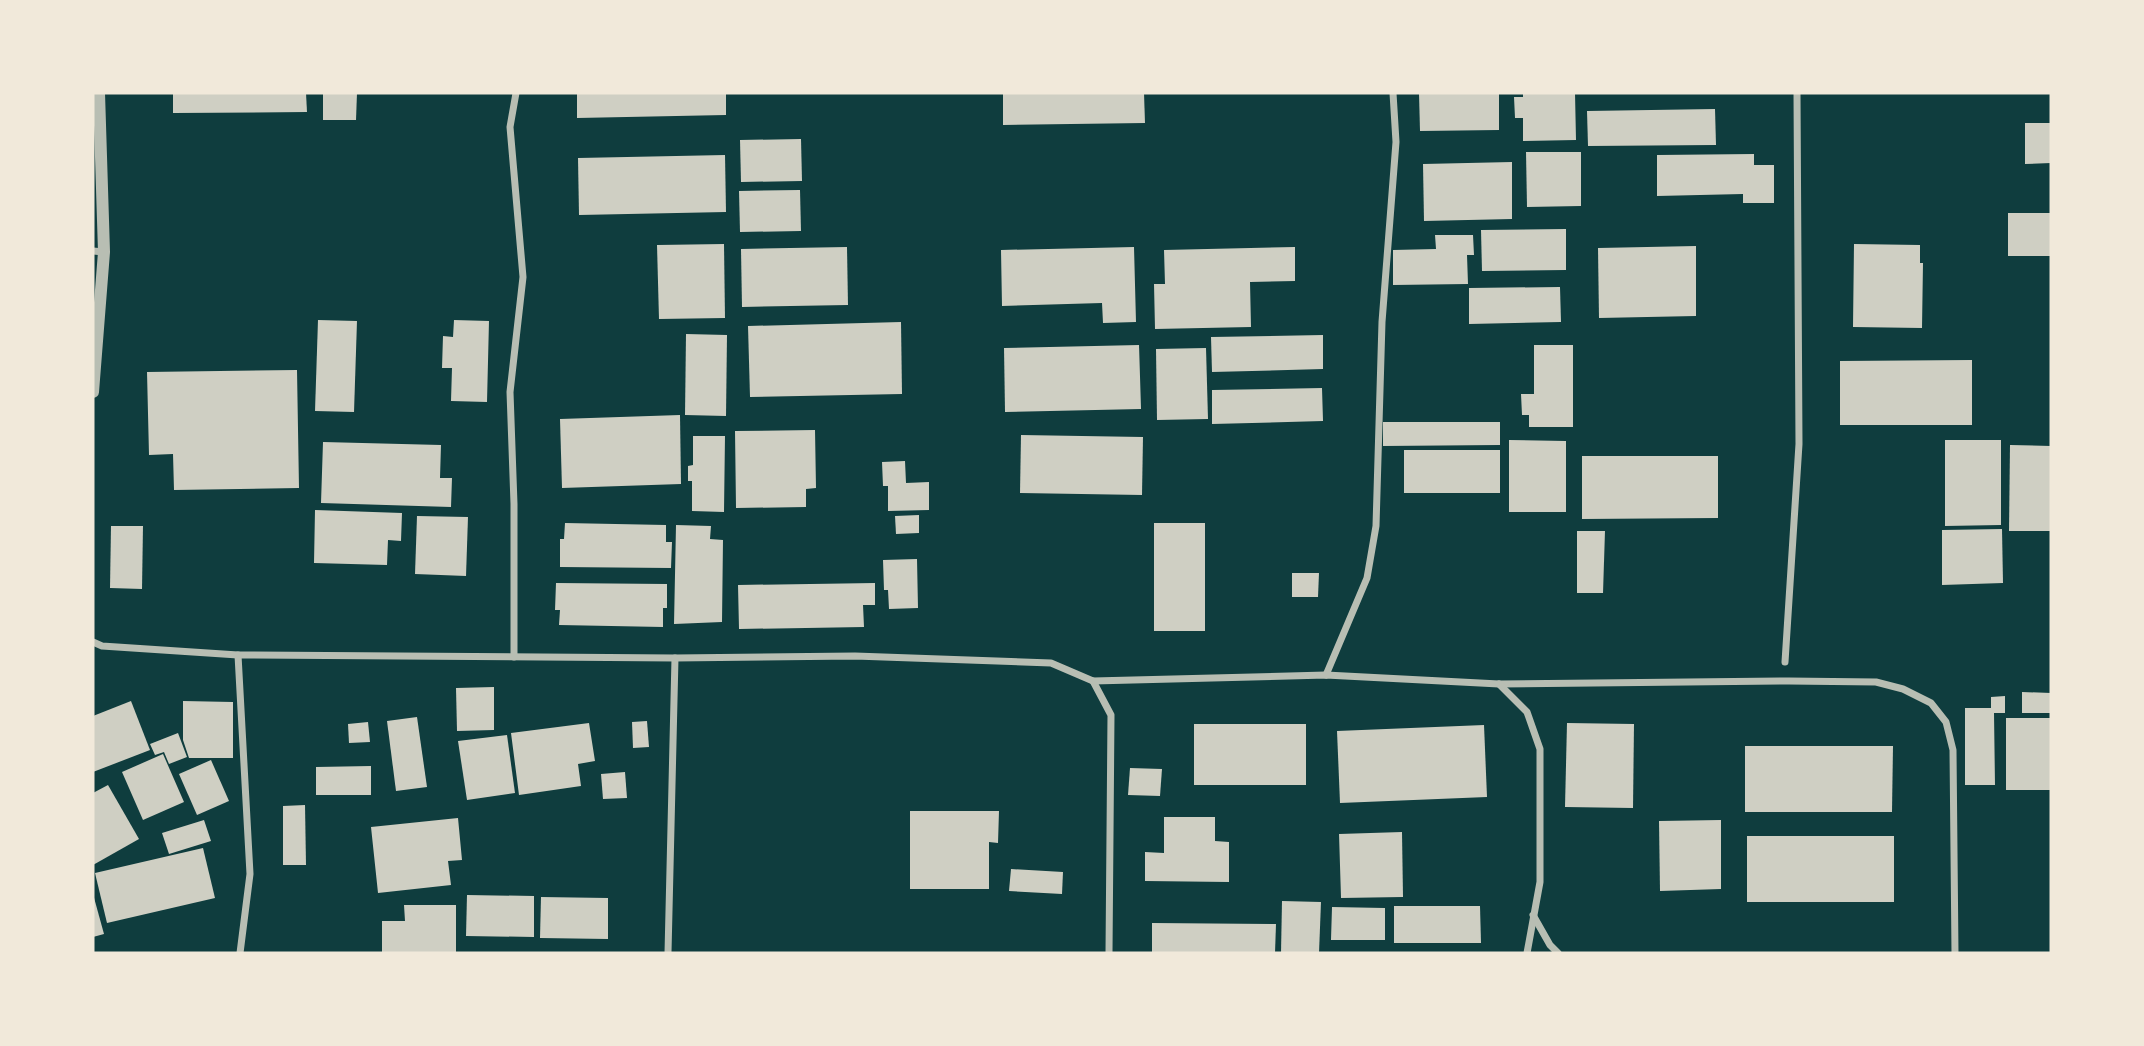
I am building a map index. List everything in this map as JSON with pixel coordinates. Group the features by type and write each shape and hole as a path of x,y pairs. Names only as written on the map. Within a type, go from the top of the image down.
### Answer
{"street":[{"path":"93,391 98,251 99,93"},
{"path":"514,657 514,505 510,392 523,277 510,127 516,93"},
{"path":"1326,676 1367,578 1376,526 1382,322 1396,142 1393,93"},
{"path":"1785,662 1799,444 1797,93"},
{"path":"93,642 102,646 238,655 675,658 855,656 1037,662 1051,663 1093,681 1326,676 1499,684 1876,682 1903,689 1931,704 1946,722 1953,750 1955,953"},
{"path":"238,655 250,874 240,953"},
{"path":"668,953 675,658"},
{"path":"1093,681 1111,715 1109,953"},
{"path":"1499,684 1527,712 1541,749 1539,882 1527,953"},
{"path":"1533,914 1550,945 1558,953"}],"building":[{"path":"173,93 306,93 307,112 173,113"},
{"path":"323,93 357,93 356,120 323,120"},
{"path":"577,93 726,93 726,115 577,118"},
{"path":"1003,93 1144,93 1145,123 1003,125"},
{"path":"1419,93 1499,93 1499,130 1420,131"},
{"path":"1523,93 1575,93 1576,140 1523,141 1523,118 1515,118 1514,97 1523,97"},
{"path":"1715,109 1716,145 1588,146 1587,111"},
{"path":"2025,123 2051,123 2051,163 2025,164"},
{"path":"801,139 802,181 741,182 740,140"},
{"path":"1526,152 1581,152 1581,206 1527,207"},
{"path":"1754,154 1754,165 1774,165 1774,203 1743,203 1743,194 1657,196 1657,155"},
{"path":"725,155 726,212 579,215 578,158"},
{"path":"1512,162 1512,219 1424,221 1423,164"},
{"path":"800,190 801,231 740,232 739,191"},
{"path":"2008,213 2051,213 2051,256 2008,256"},
{"path":"1566,229 1566,270 1482,271 1481,230"},
{"path":"1435,235 1473,235 1474,255 1467,255 1468,284 1393,285 1393,250 1436,249"},
{"path":"724,244 725,318 659,319 657,245"},
{"path":"1854,244 1920,245 1920,263 1923,263 1922,328 1853,327"},
{"path":"1696,246 1696,316 1599,318 1598,248"},
{"path":"847,247 848,305 742,307 741,249"},
{"path":"1134,247 1136,322 1103,323 1102,303 1002,306 1001,250"},
{"path":"1295,247 1295,281 1250,282 1251,327 1155,329 1154,284 1165,284 1164,250"},
{"path":"1560,287 1561,322 1469,324 1469,288"},
{"path":"318,320 357,321 354,412 315,411"},
{"path":"454,320 489,321 487,402 451,401 452,368 442,368 443,336 453,337"},
{"path":"901,322 902,394 750,397 748,326"},
{"path":"686,334 727,335 726,416 685,415"},
{"path":"1323,335 1323,369 1212,372 1211,337"},
{"path":"1139,345 1141,409 1005,412 1004,348"},
{"path":"1534,345 1573,345 1573,427 1529,427 1529,415 1522,415 1521,394 1534,394"},
{"path":"1206,348 1208,419 1157,420 1156,349"},
{"path":"1972,360 1972,425 1840,425 1840,361"},
{"path":"297,370 299,488 174,490 173,454 149,455 147,372"},
{"path":"1322,388 1323,421 1212,424 1212,390"},
{"path":"680,415 681,484 562,488 560,419"},
{"path":"1383,422 1500,422 1500,445 1383,446"},
{"path":"815,430 816,488 806,489 806,507 736,508 735,431"},
{"path":"1021,435 1143,437 1142,495 1020,493"},
{"path":"693,436 725,436 724,512 692,511 692,481 688,481 688,466 693,465"},
{"path":"1509,440 1566,441 1566,512 1509,512"},
{"path":"1945,440 2001,440 2001,525 1945,526"},
{"path":"323,442 441,445 440,478 452,478 451,507 321,503"},
{"path":"2010,445 2051,446 2051,531 2009,531"},
{"path":"1404,450 1500,450 1500,493 1404,493"},
{"path":"1582,456 1718,456 1718,518 1582,519"},
{"path":"905,461 906,483 929,482 929,510 888,511 888,486 883,486 882,462"},
{"path":"315,510 402,513 401,541 388,540 387,565 314,563"},
{"path":"919,515 919,533 896,534 895,516"},
{"path":"417,516 468,517 466,576 415,574"},
{"path":"565,523 666,525 666,542 672,542 671,568 560,567 560,539 564,539"},
{"path":"1154,523 1205,523 1205,631 1154,631"},
{"path":"676,525 711,526 710,539 723,540 722,622 674,624"},
{"path":"111,526 143,526 142,589 110,588"},
{"path":"2002,529 2003,583 1942,585 1942,530"},
{"path":"1577,531 1605,531 1603,593 1577,593"},
{"path":"917,559 918,608 889,609 888,590 884,590 883,560"},
{"path":"1292,573 1319,573 1318,597 1292,597"},
{"path":"556,583 667,584 667,608 663,608 663,627 559,625 560,610 555,610"},
{"path":"875,583 875,605 863,605 864,627 739,629 738,585"},
{"path":"494,687 494,730 457,731 456,688"},
{"path":"2022,692 2051,693 2051,713 2022,713"},
{"path":"2005,696 2005,713 1994,713 1995,785 1965,785 1965,708 1991,708 1991,697"},
{"path":"131,701 150,750 93,772 93,716"},
{"path":"183,701 233,702 233,758 189,758 183,740"},
{"path":"417,717 427,787 396,791 387,721"},
{"path":"2006,718 2051,718 2051,790 2006,790"},
{"path":"647,721 649,747 633,748 632,722"},
{"path":"368,722 370,742 349,743 348,724"},
{"path":"589,723 595,761 578,764 581,786 519,795 511,733"},
{"path":"1567,723 1634,724 1633,808 1565,807"},
{"path":"1194,724 1306,724 1306,785 1194,785"},
{"path":"1484,725 1487,797 1340,803 1337,731"},
{"path":"178,733 187,757 169,764 164,752 155,755 150,744"},
{"path":"507,735 515,793 467,800 458,741"},
{"path":"1745,746 1893,746 1892,812 1745,812"},
{"path":"163,754 184,802 143,820 122,772"},
{"path":"211,760 229,801 197,815 179,774"},
{"path":"371,766 371,795 316,795 316,767"},
{"path":"1130,768 1162,769 1160,796 1128,795"},
{"path":"625,772 627,798 603,799 601,774"},
{"path":"108,785 139,839 93,865 93,793"},
{"path":"305,805 306,865 283,865 283,806"},
{"path":"910,811 999,811 998,843 989,842 989,889 910,889"},
{"path":"1164,817 1215,817 1215,841 1229,842 1229,882 1145,881 1145,852 1164,853"},
{"path":"458,818 462,860 448,861 451,885 378,893 371,827"},
{"path":"204,820 211,841 169,854 162,833"},
{"path":"1721,820 1721,889 1660,891 1659,821"},
{"path":"1402,832 1403,897 1341,898 1339,834"},
{"path":"1747,836 1894,836 1894,902 1747,902"},
{"path":"203,848 215,898 107,923 95,873"},
{"path":"1011,869 1063,872 1062,894 1009,891"},
{"path":"93,894 104,934 93,937"},
{"path":"467,895 534,896 534,937 466,936"},
{"path":"541,897 608,898 608,939 540,938"},
{"path":"1282,901 1321,902 1319,953 1281,953"},
{"path":"404,905 456,905 456,953 382,953 382,921 405,921"},
{"path":"1394,906 1480,906 1481,943 1394,943"},
{"path":"1332,907 1385,908 1385,940 1331,940"},
{"path":"1152,923 1276,924 1275,953 1152,953"}]}
